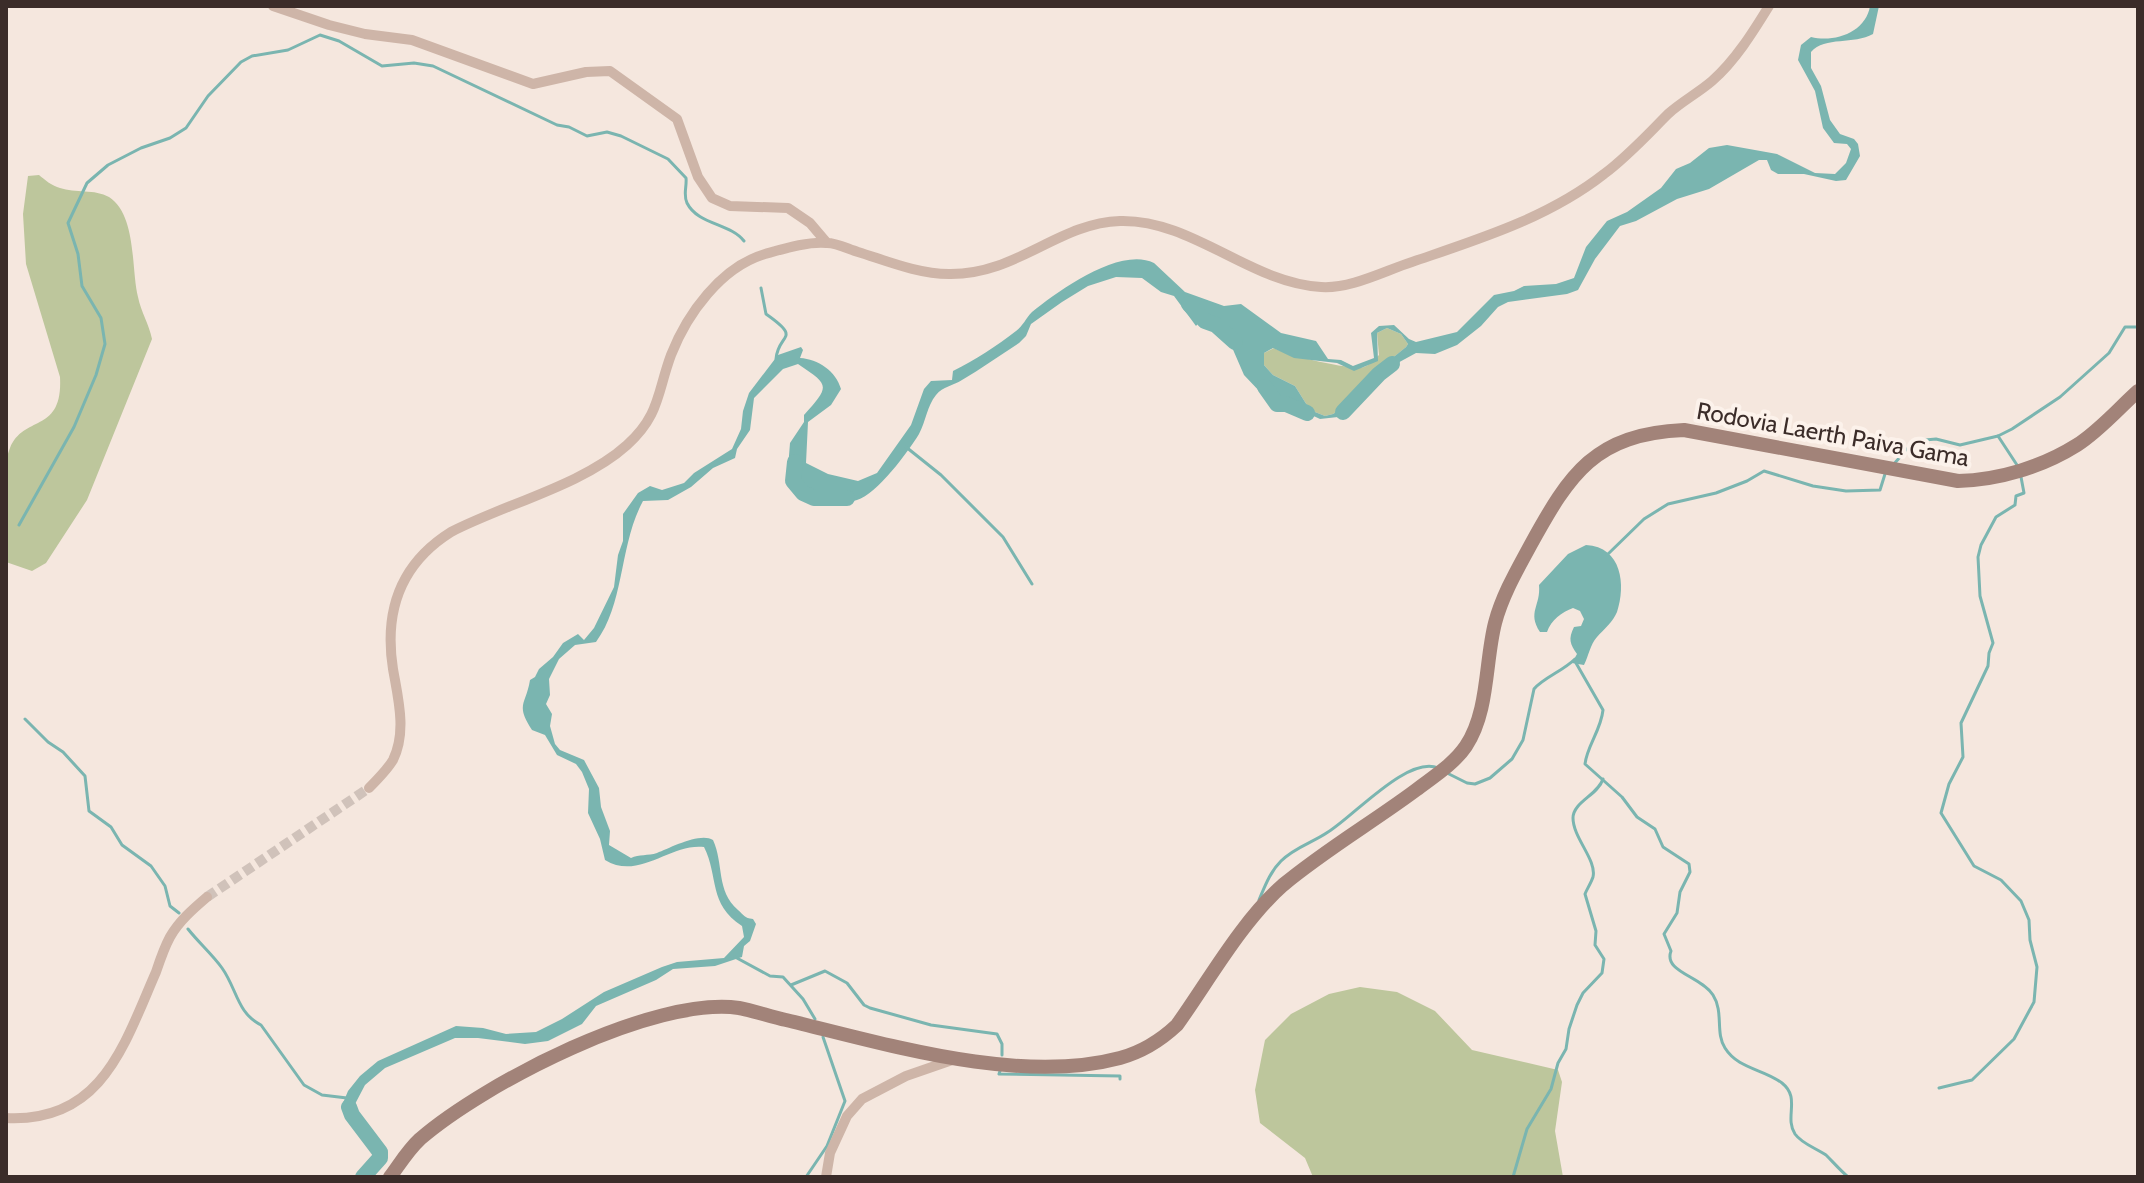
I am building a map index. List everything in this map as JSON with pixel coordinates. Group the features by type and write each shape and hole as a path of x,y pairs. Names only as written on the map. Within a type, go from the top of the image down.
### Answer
{"main road":[{"name":"Rodovia Laerth Paiva Gama","path":"390,1177 421,1139 548,1057 637,1023 693,1010 739,1008 957,1059 1046,1067 1097,1062 1136,1052 1165,1036 1177,1025 1252,919 1280,888 1437,774 1466,746 1479,715 1496,620 1516,572 1558,496 1585,465 1609,447 1640,435 1684,430 1958,481 1982,480 2024,470 2077,445 2138,391"}],"street":[{"path":"273,6 365,34 412,40 533,84 586,72 610,71 677,119 698,177 712,198 730,206 788,208 810,223 827,243"},
{"path":"369,788 392,761 397,748 400,710 392,665 392,613 411,569 437,540 451,532 590,470 616,455 638,434 655,411 672,353 701,301 715,286 759,256 827,243 925,271 973,273 1027,255 1078,229 1094,224 1131,221 1160,226 1277,276 1321,287 1346,285 1536,216 1602,176 1653,132 1671,111 1713,80 1769,6"},
{"path":"6,1118 29,1119 53,1114 79,1100 107,1073 120,1055 168,940 179,923 207,897"},
{"path":"826,1177 830,1153 847,1116 862,1099 906,1076 957,1059"}],"green space":[{"path":"39,175 60,188 103,195 118,205 129,229 138,297 152,339 87,500 46,563 32,571 6,562 4,487 10,448 24,431 49,416 59,395 60,377 26,264 23,214 28,176"},
{"path":"1387,328 1401,334 1408,344 1377,371 1372,385 1333,414 1325,416 1310,410 1295,386 1273,375 1264,365 1264,353 1274,348 1319,362 1364,367 1379,355 1377,333"},
{"path":"1360,987 1397,992 1435,1011 1472,1050 1558,1070 1562,1082 1555,1131 1563,1177 1313,1177 1305,1158 1260,1123 1255,1090 1265,1040 1291,1014 1329,994"}],"water":[{"path":"1870,6 1879,6 1873,34 1824,44 1811,52 1811,68 1821,86 1830,120 1840,134 1854,139 1858,144 1860,156 1846,180 1778,174 1771,170 1767,160 1759,160 1709,189 1677,199 1620,226 1595,259 1578,290 1508,302 1498,307 1457,345 1435,354 1416,353 1394,365 1380,377 1368,396 1338,417 1320,419 1286,403 1273,401 1244,375 1231,345 1212,316 1205,315 1196,326 1174,296 1161,292 1142,278 1116,277 1088,286 1062,302 1031,324 1019,343 939,392 933,399 919,434 891,472 865,496 847,501 828,497 804,486 788,485 790,443 823,386 821,381 798,364 783,369 754,398 750,430 737,449 735,458 713,468 691,487 668,500 643,501 635,518 605,627 596,642 575,645 559,659 549,679 550,695 546,704 552,714 550,726 555,744 560,750 584,760 599,788 601,807 610,831 609,845 631,858 657,853 693,839 713,840 726,894 738,910 756,924 750,941 744,946 742,957 715,966 673,969 656,980 596,1006 582,1024 548,1041 525,1044 455,1038 385,1068 365,1085 354,1106 363,1122 354,1124 343,1103 360,1076 378,1061 456,1026 506,1034 536,1032 604,992 662,967 677,962 724,958 744,937 742,926 731,918 719,899 704,847 679,850 630,866 605,860 600,839 588,813 589,789 582,772 576,764 557,755 545,735 532,730 524,715 523,705 530,680 539,669 563,643 578,634 584,640 594,628 614,587 623,541 623,514 638,493 650,486 662,490 684,483 732,449 741,429 749,393 778,355 801,347 800,358 820,364 839,383 841,389 831,405 808,422 806,463 828,474 858,481 877,473 911,425 924,389 931,381 952,380 953,371 1009,337 1032,312 1057,293 1090,273 1124,261 1140,259 1154,263 1185,292 1224,306 1241,304 1281,333 1316,341 1328,359 1341,360 1353,366 1374,358 1371,333 1379,326 1394,325 1416,342 1457,332 1494,295 1524,286 1556,284 1574,278 1586,247 1607,221 1627,212 1661,188 1676,169 1690,163 1709,148 1727,145 1777,154 1815,173 1835,174 1846,163 1851,149 1847,144 1834,143 1823,128 1815,91 1798,60 1801,45 1811,37 1830,38 1848,34 1867,15","holes":["1387,328 1401,334 1408,344 1379,369 1372,385 1358,398 1325,416 1310,410 1295,386 1273,375 1264,365 1264,353 1273,348 1294,358 1337,363 1354,371 1378,361 1377,333"]},
{"path":"1586,545 1598,547 1614,560 1621,579 1621,590 1615,616 1595,640 1584,665 1572,663 1577,654 1570,638 1574,627 1581,626 1584,619 1580,611 1573,608 1561,614 1547,632 1540,632 1534,614 1539,585 1568,554"}],"waterway":[{"path":"19,525 74,427 96,375 105,344 101,318 82,286 78,254 68,223 87,183 108,165 186,128 208,96 241,62 252,56 288,50 320,35 339,41 382,66 414,63 433,66 557,125 587,136 607,132 621,136 668,159 686,178 686,200 692,210 744,241"},
{"path":"761,288 766,314 786,333 776,359"},
{"path":"1189,304 1205,321 1216,325 1235,342"},
{"path":"1893,465 1908,448 1925,440 1936,439 1960,445 1998,436 2012,429 2060,397 2109,353 2125,327 2138,327"},
{"path":"1343,412 1392,364"},
{"path":"1265,387 1277,404 1286,404 1307,413"},
{"path":"1998,436 2017,465"},
{"path":"906,447 941,475 1003,537 1032,584"},
{"path":"795,462 793,481 803,493 814,498 847,498"},
{"path":"1607,555 1644,519 1668,504 1716,493 1764,471 1813,486 1846,491 1880,490 1885,474"},
{"path":"1939,1088 1972,1080 2014,1039 2034,1002 2037,967 2029,920 2021,901 2001,880 1974,866 1941,813 1949,784 1963,757 1961,723 1988,666 1993,643 1980,596 1978,557 1996,517 2015,505 2016,496 2024,493 2021,477"},
{"path":"1449,774 1475,784 1490,778 1512,759 1523,740 1534,689 1575,659"},
{"path":"1576,663 1603,710 1585,764 1622,797 1637,817 1655,829 1663,847 1689,864 1690,872 1680,892 1677,913 1664,934 1672,964 1713,995 1718,1008 1720,1036 1730,1055 1744,1065 1775,1078 1788,1089 1795,1134 1826,1155 1848,1177"},
{"path":"25,719 85,776 89,811 111,827 122,845 151,866 165,886 170,906 179,913"},
{"path":"1259,900 1271,874 1286,856 1328,832 1412,770 1426,766 1438,768"},
{"path":"1513,1177 1527,1129 1551,1089 1558,1063 1566,1049 1577,1005 1583,993 1602,973 1604,959 1595,945 1596,931 1585,894 1593,877 1592,863 1573,818 1577,807 1603,779"},
{"path":"188,929 222,968 242,1007 261,1025 304,1085 322,1095 347,1098"},
{"path":"735,957 770,976 783,977 803,999 815,1019"},
{"path":"791,985 825,971 847,983 870,1008 931,1025 997,1034 1002,1044 1002,1055"},
{"path":"806,1177 827,1146 845,1101 823,1037"},
{"path":"1000,1071 999,1074 1120,1076 1120,1079"},
{"path":"349,1107 380,1152 380,1158 363,1177"}],"tunnel":[{"path":"207,897 369,788"}]}
